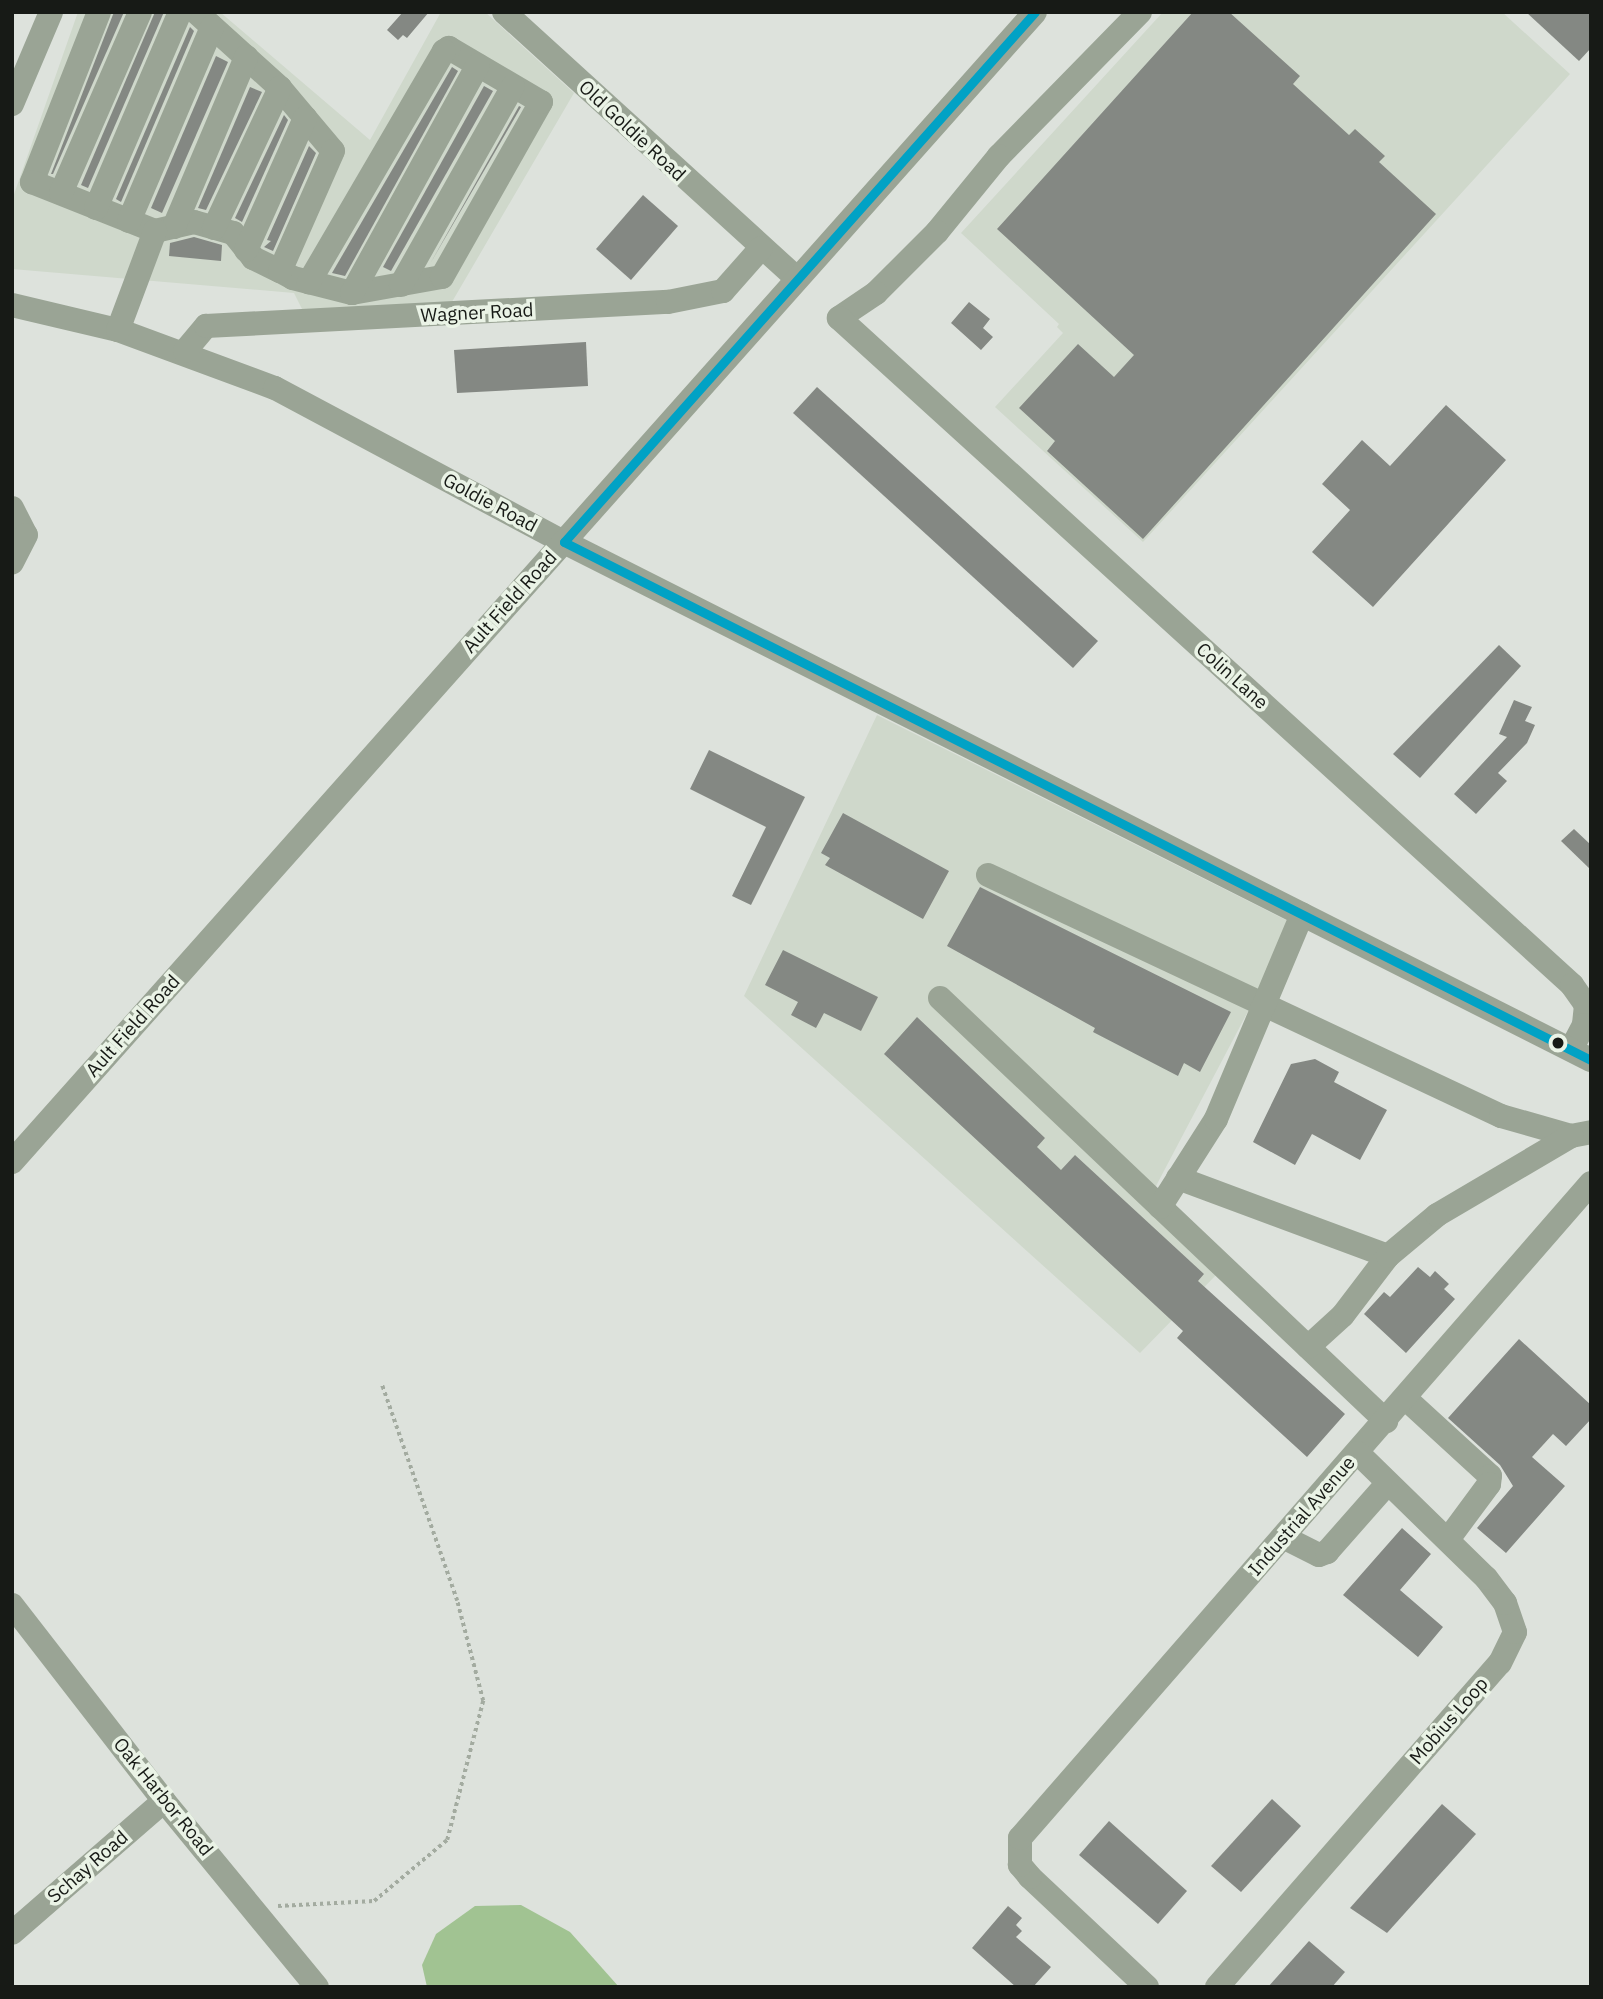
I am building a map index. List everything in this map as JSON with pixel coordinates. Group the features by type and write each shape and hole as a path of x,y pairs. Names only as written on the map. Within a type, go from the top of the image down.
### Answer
{"street":[{"path":"12,104 51,12"},
{"path":"99,12 32,182 129,220 164,229 194,222 233,233 246,250 280,271 309,282 352,293 401,285 513,86 449,48 438,56 309,282"},
{"path":"61,193 140,12"},
{"path":"96,208 180,12"},
{"name":"Old Goldie Road","path":"504,12 761,248"},
{"name":"Ault Field Road","path":"12,1161 564,542 795,277 1035,12"},
{"name":"Colin Lane","path":"1140,12 999,156 937,232 876,293 839,318 1572,985 1586,1005 1581,1054"},
{"path":"129,220 204,20 280,88 333,151 280,271"},
{"path":"118,330 246,57"},
{"path":"352,293 478,65"},
{"path":"214,228 280,88"},
{"path":"246,250 305,118"},
{"path":"761,248 795,277"},
{"name":"Wagner Road","path":"184,351 206,326 668,302 723,291 761,248"},
{"name":"Goldie Road","path":"12,305 118,330 184,351 275,388 564,542 1581,1054"},
{"path":"12,508 26,535 12,563"},
{"path":"988,875 1501,1116 1581,1134"},
{"path":"1160,1206 1216,1119 1266,1006 1302,914"},
{"path":"940,998 1386,1421"},
{"path":"1308,1347 1343,1315 1388,1256 1437,1214 1581,1134"},
{"path":"1178,1178 1388,1256"},
{"name":"Industrial Avenue","path":"1147,1987 1030,1877 1020,1865 1020,1838 1032,1821 1358,1453 1591,1183"},
{"path":"1405,1398 1490,1476 1489,1484 1449,1538"},
{"name":"Mobius Loop","path":"1217,1987 1500,1663 1516,1632 1505,1603 1449,1538 1387,1484 1358,1453"},
{"path":"1283,1537 1319,1555 1327,1552 1387,1484"},
{"name":"Oak Harbor Road","path":"12,1605 164,1801 317,1987"},
{"name":"Schay Road","path":"12,1933 164,1801"}],"path":[{"path":"252,1907 374,1901 447,1840 483,1701 457,1601 382,1386"}],"shaded area":[{"path":"78,12 220,12 370,140 441,12 485,12 574,93 449,307 305,315 294,293 12,269 12,200"},
{"path":"1163,12 1502,12 1570,74 1143,542 995,407 1063,333 1057,327 1059,324 961,233"},
{"path":"877,715 1294,924 1146,1205 1218,1273 1140,1353 744,996"},
{"path":"521,1905 570,1932 619,1987 427,1987 422,1965 436,1934 475,1906"}],"building":[{"path":"114,12 124,12 51,174"},
{"path":"155,12 164,12 88,188 81,185"},
{"path":"403,12 429,12 407,38 403,35 398,40 387,30"},
{"path":"1193,12 1229,12 1300,76 1293,84 1349,135 1355,129 1385,156 1379,162 1436,214 1143,539 1047,451 1055,441 1019,408 1078,344 1114,377 1134,355 997,229"},
{"path":"1526,12 1591,12 1591,48 1579,61"},
{"path":"190,27 194,31 121,202 116,199"},
{"path":"216,56 228,62 162,213 151,208"},
{"path":"452,67 458,71 345,276 332,273"},
{"path":"484,86 493,91 391,271 383,267"},
{"path":"250,87 262,92 206,210 198,208"},
{"path":"519,106 521,107 430,264"},
{"path":"284,115 288,120 242,222 235,218"},
{"path":"309,146 316,153 273,251 264,247 271,241 267,240"},
{"path":"643,195 678,226 631,280 596,249"},
{"path":"194,237 222,245 221,261 169,256 170,243"},
{"path":"969,302 990,319 983,328 993,337 981,350 951,323"},
{"path":"586,342 588,386 457,393 454,350"},
{"path":"817,387 1098,641 1073,668 793,413"},
{"path":"1446,405 1506,460 1373,607 1312,552 1350,510 1322,484 1362,440 1390,466"},
{"path":"1499,645 1521,666 1420,778 1393,754"},
{"path":"1514,700 1532,707 1525,721 1535,725 1527,743 1498,773 1507,781 1476,814 1454,794 1507,737 1499,734"},
{"path":"709,750 805,797 751,905 732,896 766,827 690,789"},
{"path":"843,813 949,871 923,919 825,865 830,858 821,853"},
{"path":"1574,829 1591,845 1591,870 1561,841"},
{"path":"980,887 1231,1012 1200,1072 1184,1063 1178,1076 1093,1032 1095,1028 947,946"},
{"path":"783,950 878,997 861,1031 824,1013 816,1028 791,1015 798,1002 765,985"},
{"path":"917,1017 1045,1138 1037,1147 1061,1170 1075,1155 1204,1274 1198,1281 1345,1414 1307,1457 1177,1338 1183,1331 884,1054"},
{"path":"1315,1059 1339,1072 1334,1082 1387,1110 1360,1160 1312,1134 1295,1165 1253,1142 1291,1064"},
{"path":"1418,1267 1430,1277 1435,1271 1449,1284 1444,1289 1455,1299 1406,1353 1364,1314 1384,1292 1390,1297"},
{"path":"1519,1339 1591,1405 1591,1419 1566,1446 1553,1434 1532,1457 1565,1486 1506,1553 1477,1528 1513,1486 1500,1465 1448,1418"},
{"path":"1402,1528 1431,1554 1400,1590 1443,1627 1418,1657 1343,1595"},
{"path":"1272,1799 1301,1826 1241,1892 1211,1866"},
{"path":"1442,1804 1476,1834 1387,1933 1350,1908"},
{"path":"1109,1821 1187,1891 1158,1924 1079,1855"},
{"path":"1008,1906 1022,1918 1016,1925 1022,1931 1016,1937 1051,1967 1033,1987 1016,1987 972,1948"},
{"path":"1309,1941 1345,1972 1332,1987 1268,1987"}],"transit line":[{"path":"564,542 1035,12"},
{"path":"564,542 1591,1060"}]}
